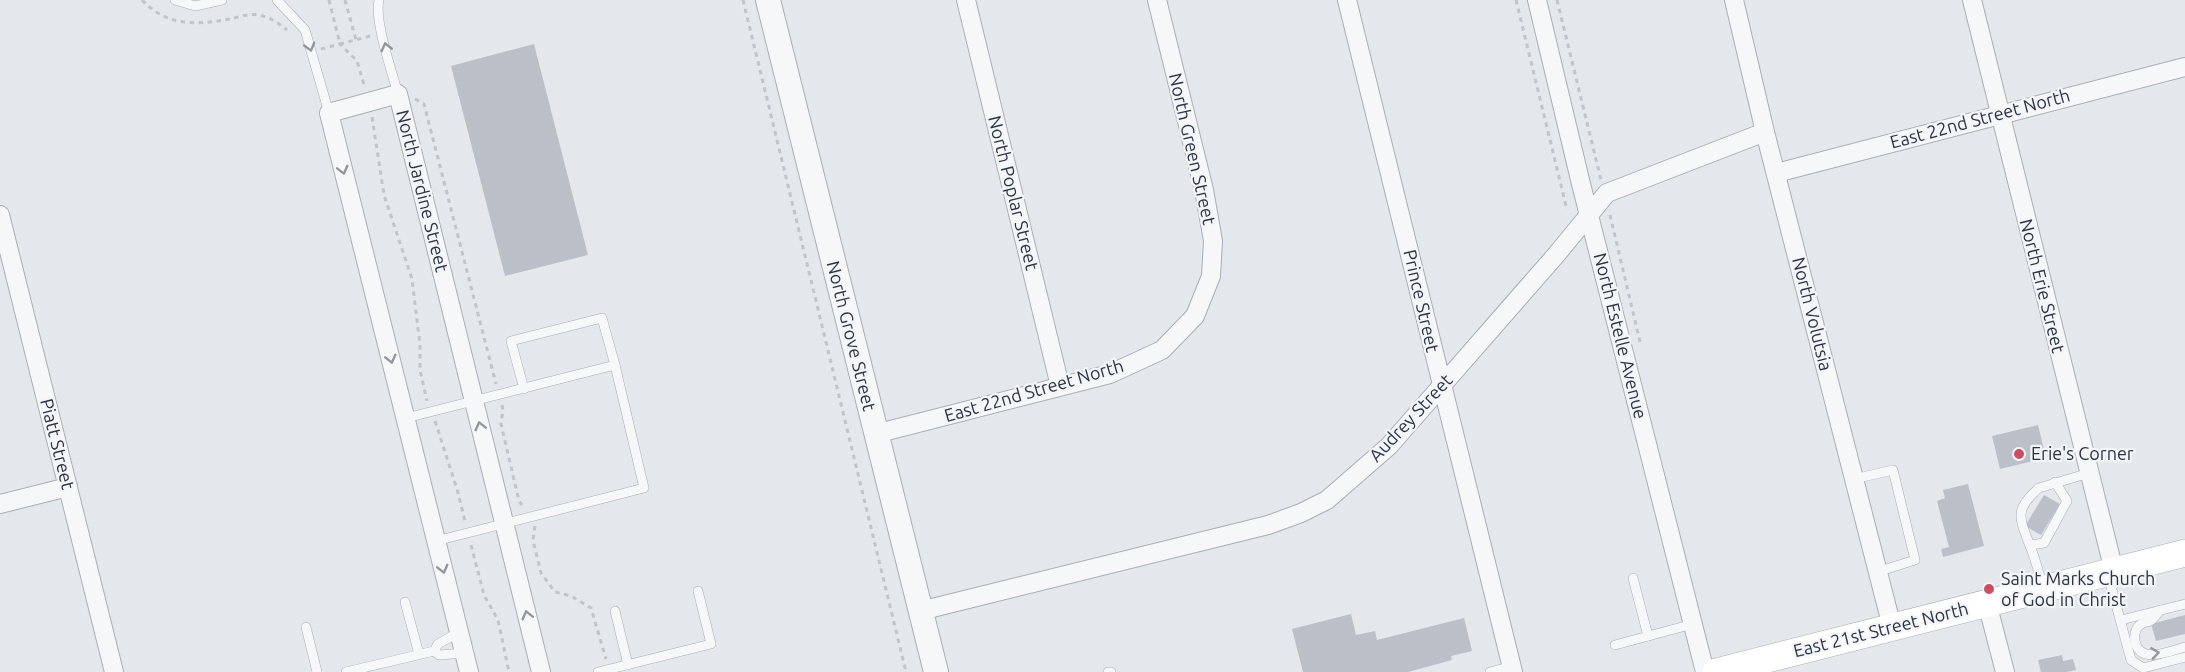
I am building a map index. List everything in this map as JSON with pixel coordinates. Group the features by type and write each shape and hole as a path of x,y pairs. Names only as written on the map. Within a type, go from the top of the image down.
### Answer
{"main road":[{"name":"East 21st Street North","path":"1716,672 1775,665 1892,627 2185,553"}],"street":[{"name":"North Grove Street","path":"768,0 936,672"},
{"name":"North Poplar Street","path":"966,0 1060,386"},
{"name":"North Green Street","path":"1157,0 1204,190 1213,241 1211,276 1202,298"},
{"name":"Prince Street","path":"1347,0 1513,669"},
{"name":"North Estelle Avenue","path":"1537,0 1705,672"},
{"name":"North Volutsia","path":"1734,0 1765,132 1892,627"},
{"name":"North Erie Street","path":"1972,0 2089,473 2111,571"},
{"name":"East 22nd Street North","path":"1776,173 2185,67"},
{"name":"North Jardine Street","path":"329,113 402,94 541,672"},
{"path":"329,113 469,672"},
{"name":"Audrey Street","path":"920,611 1268,525 1301,513 1327,500 1389,446 1557,255 1605,195 1765,132"},
{"name":"Piatt Street","path":"0,215 114,672"},
{"name":"East 22nd Street North","path":"875,434 1110,374 1162,350 1195,316 1202,298"},
{"path":"0,504 68,487"},
{"path":"1987,603 2005,672"}],"lane":[{"path":"175,0 195,6 222,0"},
{"path":"277,0 305,30 329,113"},
{"path":"379,0 382,33 402,94"},
{"path":"436,542 644,488 602,318 511,341 524,389"},
{"path":"406,418 615,365"},
{"path":"1854,479 1893,470 1915,560 1877,572"},
{"path":"2043,588 2030,545 2021,525 2020,516 2023,508 2033,493 2040,488 2089,473"},
{"path":"2030,545 2043,543 2067,501 2055,482"},
{"path":"2111,571 2131,660 2143,668 2185,657"},
{"path":"1633,578 1648,636"},
{"path":"598,672 711,644 698,591"},
{"path":"405,602 419,654"},
{"path":"2121,621 2185,604"},
{"path":"2160,610 2152,620 2142,623 2136,629 2134,638 2136,646 2141,653 2149,656 2185,647"},
{"path":"615,611 628,665"},
{"path":"1616,645 1693,624"},
{"path":"306,627 317,672"},
{"path":"346,672 434,651 438,644 459,632"},
{"path":"434,651 439,655 464,653"},
{"path":"1490,672 1513,669"}],"path":[{"path":"329,0 340,44 382,33"},
{"path":"345,0 356,40"},
{"path":"743,0 906,672"},
{"path":"1516,0 1567,210"},
{"path":"1557,0 1644,357"},
{"path":"402,94 424,104 503,410 501,424 519,501 535,525 533,540 541,573 555,592 571,596 591,608 609,669"}],"building":[{"path":"534,44 588,255 505,276 451,66"},
{"path":"2038,425 2046,458 2000,469 1992,436"},
{"path":"1968,484 1984,546 1943,557 1941,549 1949,547 1937,501 1945,498 1943,490"},
{"path":"2044,495 2060,504 2041,535 2025,526"},
{"path":"1351,614 1356,635 1375,631 1377,640 1464,618 1472,651 1451,656 1452,660 1408,672 1303,672 1292,629"},
{"path":"2185,615 2185,634 2156,641 2151,624"},
{"path":"2062,655 2063,661 2073,659 2076,670 2041,672 2038,660"}],"place":[{"name":"Erie's Corner","path":"2019,454"},
{"name":"Saint Marks Church of God in Christ","path":"1989,589"}]}
